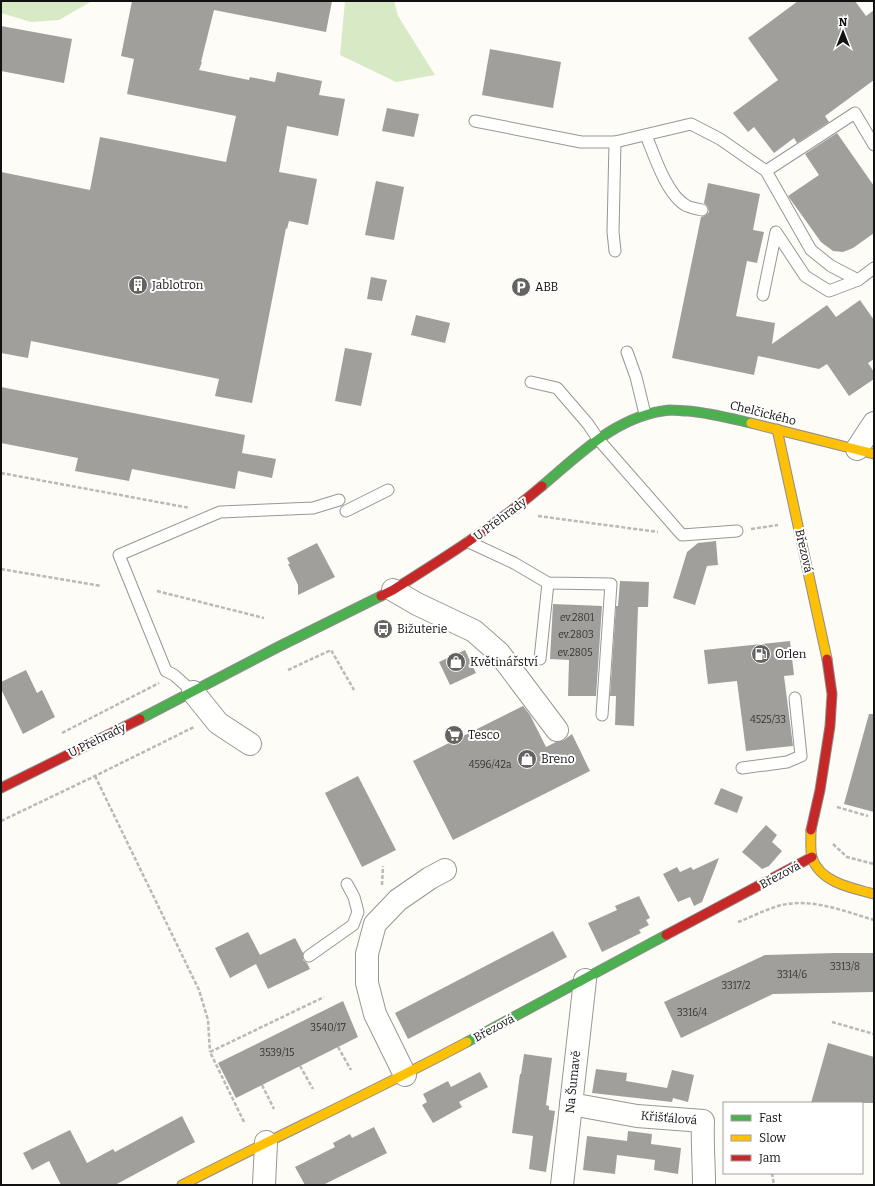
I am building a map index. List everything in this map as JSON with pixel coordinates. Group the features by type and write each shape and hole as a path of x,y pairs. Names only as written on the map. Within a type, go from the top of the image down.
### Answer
{"street":[{"name":"Chelčického","path":"645,414 671,410 710,412 865,452"},
{"name":"U Přehrady","path":"1,788 165,707 278,647 393,590 469,542 521,504 598,439 621,424 645,414"},
{"path":"865,452 874,423"},
{"name":"Březová","path":"182,1185 266,1142 405,1076 812,857 811,826 820,790 830,726 832,694 828,662 777,429"},
{"path":"393,590 417,604 474,631 499,653 557,730"},
{"path":"193,692 218,723 250,744"},
{"path":"812,857 819,870 832,880 846,887 874,894"},
{"path":"405,1076 374,1014 367,983 367,954 375,924 398,900 444,870"},
{"name":"Na Šumavě","path":"562,1185 585,980"},
{"name":"Křišťálová","path":"571,1104 637,1116 703,1120 702,1145 704,1155 704,1185"},
{"path":"264,1185 266,1142"}],"lane":[{"path":"766,171 855,112 874,145"},
{"path":"475,121 582,142 615,142 691,124 720,139 766,171 811,250 831,266 858,280"},
{"path":"646,135 664,180 677,197 686,205 702,210"},
{"path":"615,142 613,232 615,251"},
{"path":"763,295 776,232 805,276 829,291 858,280 874,268"},
{"path":"627,352 636,377 645,414"},
{"path":"531,382 557,388 588,424 598,439 682,535 737,531"},
{"path":"346,511 388,490"},
{"path":"193,692 174,675 166,671 119,555 220,512 313,508 339,500"},
{"path":"469,542 514,563 548,583 611,584 602,715"},
{"path":"540,659 548,583"},
{"path":"742,768 787,762 801,756 795,698"},
{"path":"309,956 353,925 358,912 354,897 347,884"}],"path":[{"path":"1,473 172,505 220,512"},
{"path":"532,516 682,535"},
{"path":"737,531 797,522"},
{"path":"1,569 101,586"},
{"path":"157,591 264,618"},
{"path":"288,670 331,650 354,690"},
{"path":"56,736 159,683"},
{"path":"1,821 194,726"},
{"path":"95,776 200,990 208,1020 210,1052 244,1122"},
{"path":"835,806 868,816"},
{"path":"831,842 847,857 874,864"},
{"path":"737,922 778,906 793,903 823,904 838,910 874,920"},
{"path":"210,1052 324,997"},
{"path":"832,1022 874,1034"},
{"path":"338,1047 351,1070"},
{"path":"300,1066 313,1090"},
{"path":"262,1085 274,1109"},
{"path":"772,1174 774,1185"}],"green space":[{"path":"1,1 92,1 59,20 31,22 1,13"},
{"path":"345,1 394,1 398,16 435,75 396,82 340,55"}],"building":[{"path":"132,1 332,1 326,32 214,10 199,70 249,80 250,77 275,82 277,72 322,81 319,95 345,99 338,136 287,126 279,172 317,179 308,225 289,221 287,229 286,228 252,403 215,396 219,379 31,341 28,358 1,353 1,172 90,190 100,137 226,162 236,116 127,94 134,59 121,56"},
{"path":"798,1 855,1 866,16 874,10 874,80 825,116 829,122 797,143 794,138 774,153 754,127 748,132 733,113 778,80 748,38"},
{"path":"1,26 72,39 64,83 1,71"},
{"path":"490,49 561,62 553,108 482,95"},
{"path":"387,108 419,114 414,137 382,131"},
{"path":"837,133 874,186 874,233 853,248 843,252 833,251 821,242 788,196 819,175 805,154"},
{"path":"376,181 404,187 394,240 365,235"},
{"path":"708,183 760,194 753,230 764,232 757,263 747,261 736,316 775,323 772,344 827,305 836,317 860,300 874,320 874,359 868,363 874,372 874,379 849,396 827,364 819,369 758,356 754,375 672,358 701,217 705,216 709,212 708,207 704,203"},
{"path":"371,277 387,280 382,301 367,299"},
{"path":"416,315 450,323 445,343 411,335"},
{"path":"345,348 372,353 361,406 335,401"},
{"path":"1,387 245,435 242,453 276,459 272,478 238,471 235,489 132,469 129,481 75,471 78,458 1,443"},
{"path":"716,541 718,565 707,566 695,605 673,598 687,552 698,543"},
{"path":"317,543 335,577 298,595 298,585 288,564 290,564 287,558"},
{"path":"620,581 649,582 648,607 638,607 634,726 615,725 616,696 610,696 616,606 618,606"},
{"path":"553,604 602,606 596,696 568,696 569,660 550,659"},
{"path":"790,641 794,675 784,676 793,746 746,751 737,681 708,684 704,650"},
{"path":"465,650 476,673 450,685 439,662"},
{"path":"26,670 37,693 42,690 55,717 23,734 1,689 1,682"},
{"path":"523,706 530,715 546,747 564,740 572,734 590,771 453,840 413,761"},
{"path":"869,714 874,714 874,812 844,804"},
{"path":"358,776 396,850 362,867 325,793"},
{"path":"721,788 743,797 737,813 714,804"},
{"path":"766,825 777,835 772,842 782,851 769,866 762,869 742,852"},
{"path":"719,858 702,902 694,906 690,897 678,902 663,874 677,867 680,872 691,867 693,870"},
{"path":"639,896 650,918 646,920 649,925 639,930 641,933 602,952 588,923 617,910 615,906"},
{"path":"553,931 567,957 408,1039 395,1013"},
{"path":"248,932 260,955 295,938 303,953 303,960 307,963 310,969 268,989 256,964 230,978 215,948"},
{"path":"874,953 874,992 773,994 681,1038 664,1002 765,955"},
{"path":"343,1001 358,1037 236,1098 218,1063"},
{"path":"828,1043 874,1057 874,1103 811,1102"},
{"path":"524,1054 552,1058 546,1105 549,1106 549,1110 555,1111 546,1172 529,1169 533,1136 512,1133"},
{"path":"596,1069 627,1073 626,1081 667,1088 672,1070 694,1075 688,1102 673,1098 672,1102 592,1093"},
{"path":"480,1072 488,1087 459,1102 462,1107 433,1123 422,1105 427,1102 423,1094 448,1081 451,1087"},
{"path":"182,1116 195,1142 115,1185 61,1185 49,1161 32,1170 23,1153 70,1130 87,1163 113,1149 115,1152"},
{"path":"374,1127 387,1153 323,1185 305,1185 295,1167 335,1147 333,1143 350,1134 352,1138"},
{"path":"628,1131 652,1134 651,1144 681,1148 678,1174 654,1170 655,1160 617,1155 615,1174 583,1170 587,1136 627,1141"}],"traffic: fast":[{"path":"542,486 600,438 633,419 651,413 670,410 688,411 712,414 751,423"},
{"path":"140,719 278,647 381,596"},
{"path":"467,1042 666,935"}],"traffic: slow":[{"path":"751,423 874,454"},
{"path":"777,429 827,659"},
{"path":"811,830 812,858 822,873 830,879 847,887 874,894"},
{"path":"182,1185 396,1079 467,1042"}],"traffic: jam":[{"path":"381,596 393,590 469,541 506,515 542,486"},
{"path":"811,830 820,790 830,726 832,694 827,659"},
{"path":"1,788 140,719"},
{"path":"666,935 812,857"}],"place":[{"name":"Jablotron","path":"138,285"},
{"name":"ABB","path":"521,287"},
{"name":"Bižuterie","path":"383,629"},
{"name":"Orlen","path":"761,654"},
{"name":"Květinářství","path":"456,662"},
{"name":"Tesco","path":"454,735"},
{"name":"Breno","path":"527,759"}]}
